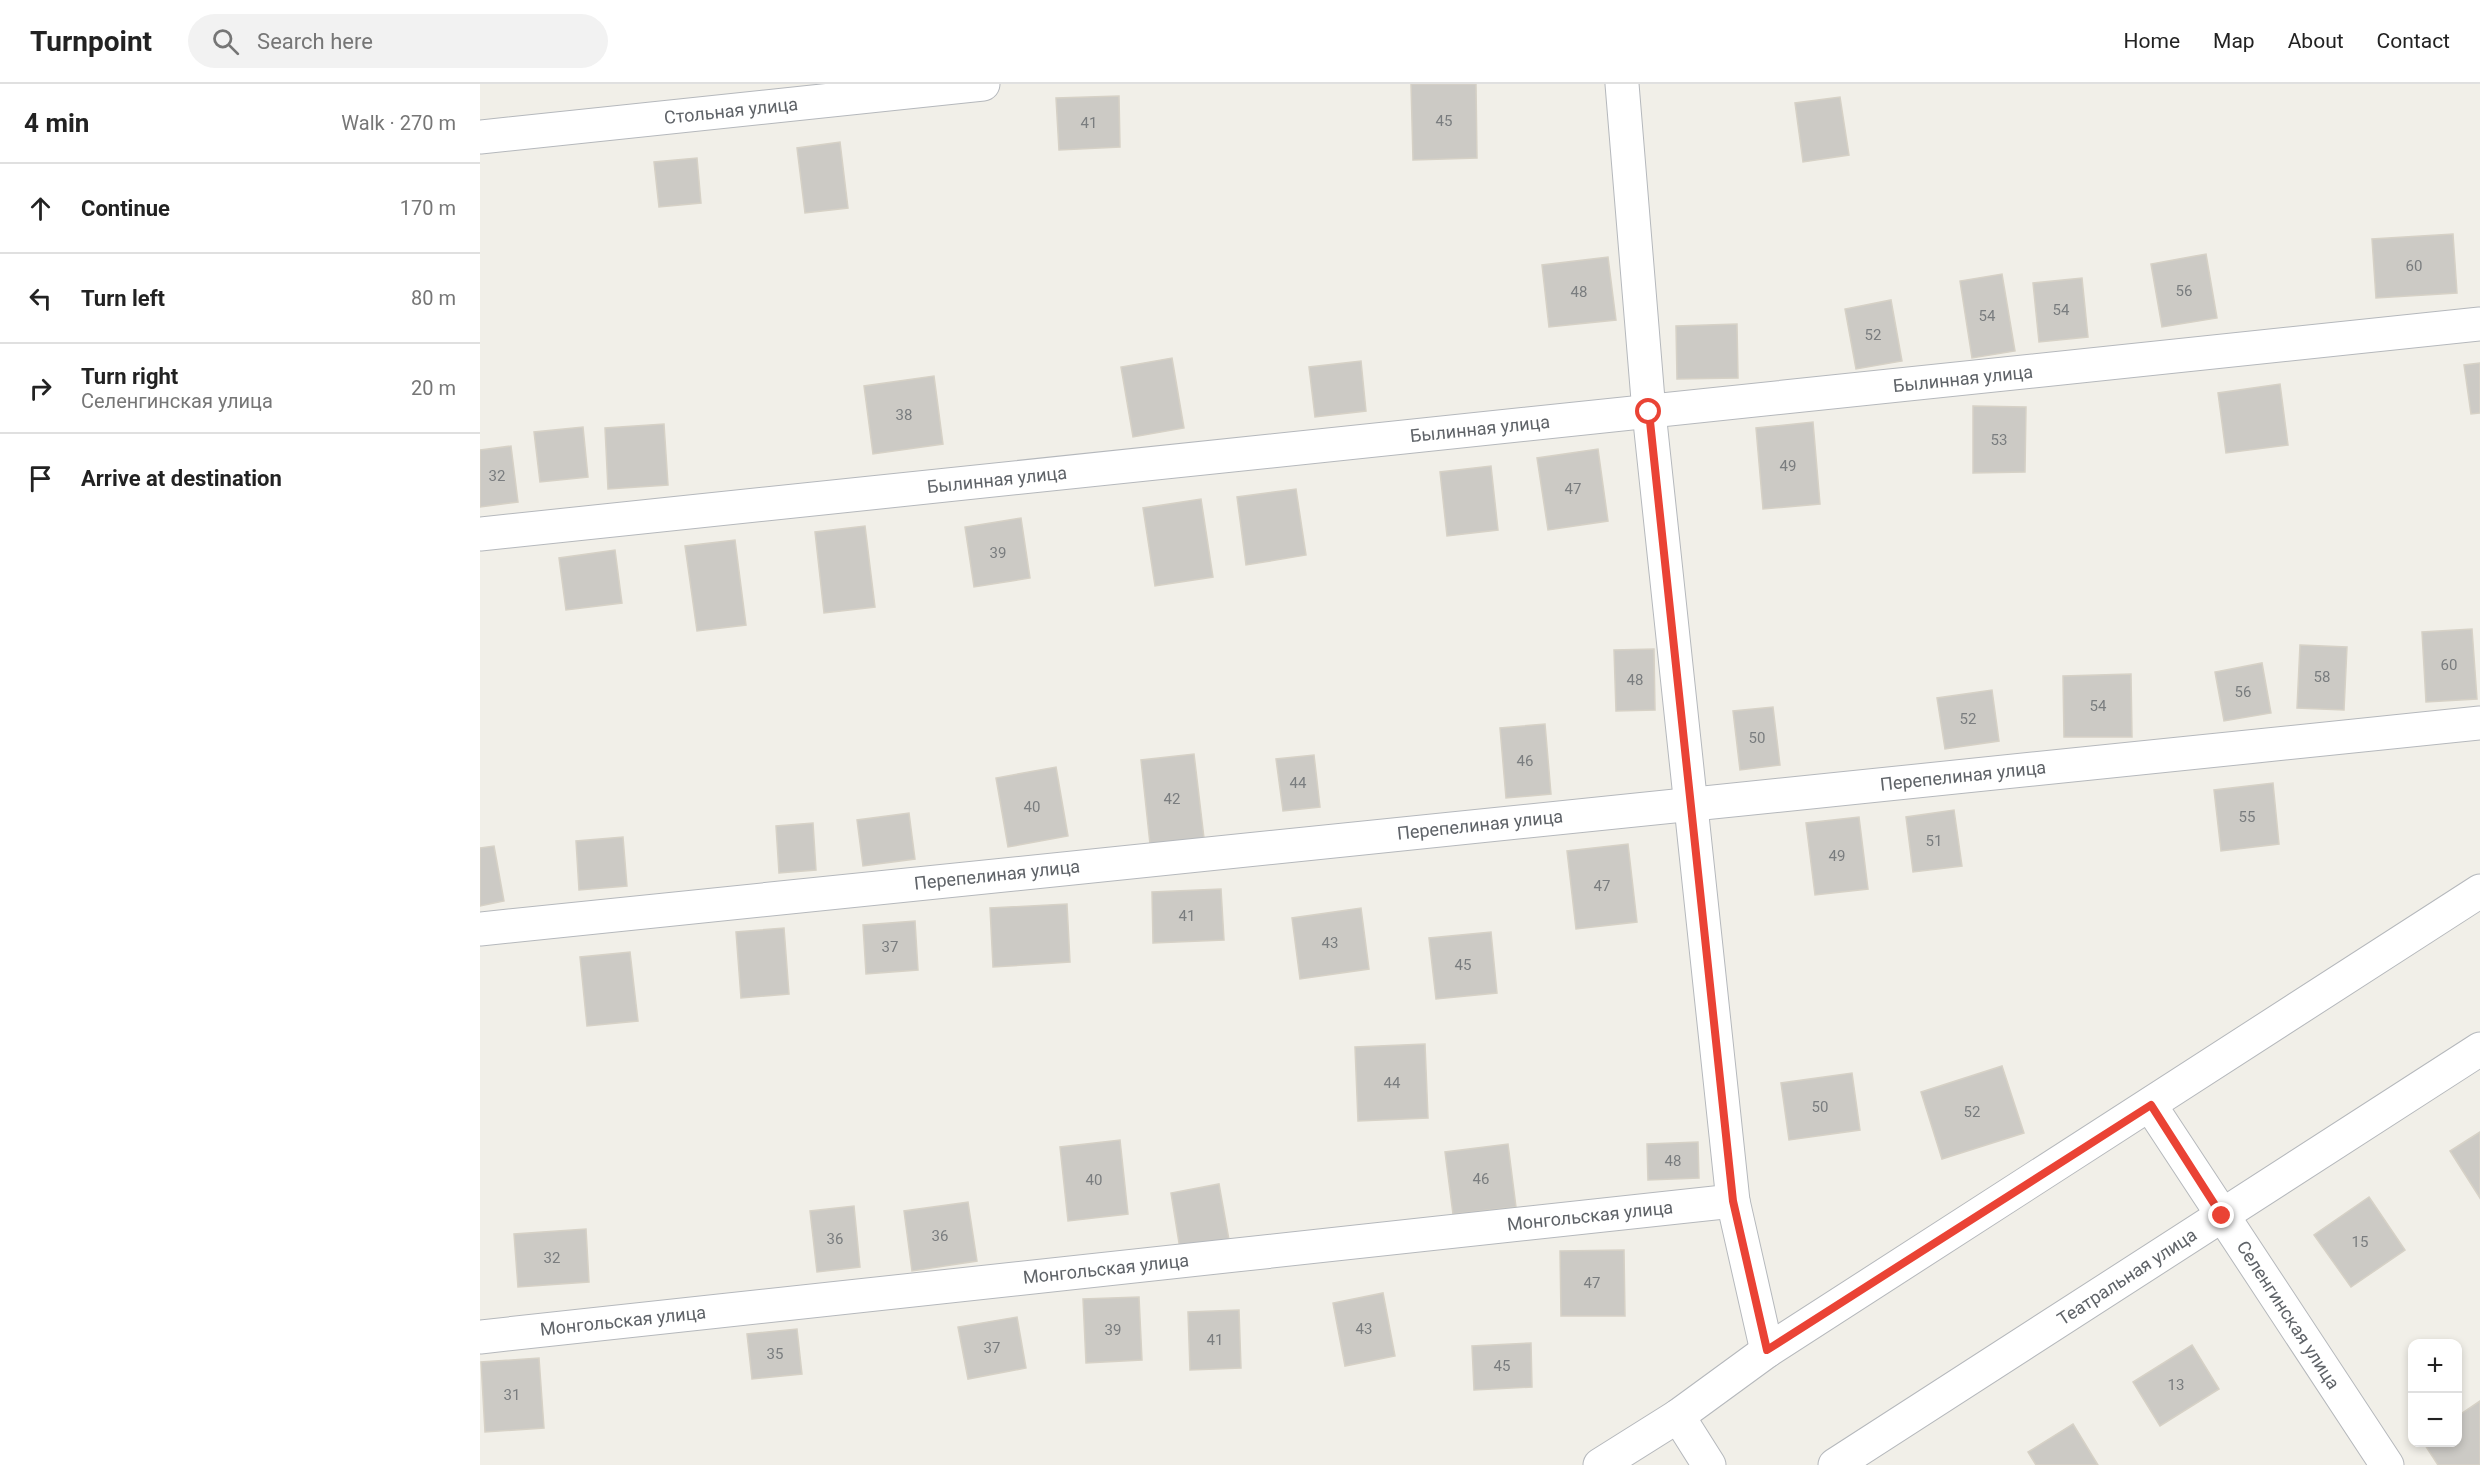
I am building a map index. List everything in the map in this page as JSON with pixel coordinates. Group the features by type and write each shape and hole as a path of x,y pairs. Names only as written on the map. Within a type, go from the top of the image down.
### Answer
{"street":[{"name":"Стольная улица","path":"480,137 983,84"},
{"path":"1622,84 1649,412 1733,1201 1767,1350"},
{"name":"Былинная улица","path":"480,534 2480,324"},
{"name":"Перепелиная улица","path":"480,928 2480,723"},
{"path":"1600,1465 1678,1416 1767,1350 2151,1105 2480,891"},
{"name":"Театральная улица","path":"1835,1465 2480,1049"},
{"name":"Селенгинская улица","path":"2151,1105 2387,1465"},
{"name":"Монгольская улица","path":"480,1337 1733,1201"},
{"path":"1678,1416 1708,1465"}],"building":[{"path":"1411,84 1476,84 1477,158 1413,160"},
{"path":"1119,96 1120,147 1059,150 1056,98"},
{"path":"1840,97 1849,155 1803,162 1795,103"},
{"path":"840,142 848,208 805,213 797,148"},
{"path":"697,158 701,203 659,207 654,162"},
{"path":"2453,234 2457,293 2376,298 2372,239"},
{"path":"2206,254 2217,318 2162,327 2151,264"},
{"path":"1608,257 1616,320 1549,327 1542,265"},
{"path":"2002,274 2015,351 1972,358 1960,281"},
{"path":"2082,278 2088,337 2039,342 2033,283"},
{"path":"1891,300 1902,361 1856,369 1845,309"},
{"path":"1737,324 1738,378 1677,379 1676,326"},
{"path":"1172,358 1184,428 1133,437 1121,367"},
{"path":"1361,361 1366,411 1315,417 1309,367"},
{"path":"2480,363 2480,413 2471,414 2464,365"},
{"path":"934,376 943,444 873,454 864,386"},
{"path":"2280,384 2288,445 2226,453 2218,393"},
{"path":"1973,406 2026,407 2025,472 1973,473"},
{"path":"1813,422 1820,504 1763,509 1756,428"},
{"path":"664,424 668,485 608,489 605,428"},
{"path":"583,427 588,477 540,482 534,432"},
{"path":"511,446 518,502 480,507 480,450"},
{"path":"1598,449 1608,521 1548,530 1537,458"},
{"path":"1491,466 1498,530 1447,536 1440,472"},
{"path":"1296,489 1306,555 1246,565 1237,497"},
{"path":"1201,499 1213,577 1155,586 1143,508"},
{"path":"1021,518 1030,578 974,587 965,527"},
{"path":"865,526 875,607 824,613 815,532"},
{"path":"735,540 746,625 697,631 685,546"},
{"path":"615,550 622,603 566,610 559,558"},
{"path":"2472,629 2477,699 2426,702 2422,632"},
{"path":"2300,645 2347,647 2344,710 2297,708"},
{"path":"1654,649 1655,710 1616,711 1614,650"},
{"path":"2262,663 2271,713 2224,721 2215,672"},
{"path":"2131,674 2132,737 2064,737 2063,676"},
{"path":"1992,690 1999,741 1945,749 1937,698"},
{"path":"1773,707 1780,765 1740,770 1733,711"},
{"path":"1545,724 1551,794 1506,798 1500,728"},
{"path":"1194,754 1204,838 1150,844 1141,760"},
{"path":"1314,755 1320,807 1283,811 1276,759"},
{"path":"1056,767 1068,836 1008,847 996,778"},
{"path":"2273,783 2279,844 2221,851 2214,790"},
{"path":"1954,810 1962,866 1913,872 1906,817"},
{"path":"909,813 915,859 863,866 857,820"},
{"path":"1859,817 1868,889 1815,895 1806,823"},
{"path":"813,823 816,870 779,873 776,826"},
{"path":"623,837 627,886 579,890 576,841"},
{"path":"1628,844 1637,922 1576,929 1567,851"},
{"path":"494,846 504,901 480,906 480,848"},
{"path":"1221,889 1224,940 1153,943 1152,892"},
{"path":"1067,904 1070,962 993,967 990,908"},
{"path":"1361,908 1369,969 1300,979 1292,918"},
{"path":"915,921 918,970 866,974 863,925"},
{"path":"784,928 789,994 741,998 736,932"},
{"path":"1491,932 1497,993 1436,999 1429,938"},
{"path":"630,952 638,1021 587,1026 580,957"},
{"path":"1425,1044 1428,1118 1358,1121 1355,1047"},
{"path":"2002,1066 2024,1133 1942,1159 1921,1092"},
{"path":"1852,1073 1860,1130 1789,1140 1781,1083"},
{"path":"2480,1132 2480,1198 2450,1151"},
{"path":"1120,1140 1128,1214 1068,1221 1060,1147"},
{"path":"1698,1142 1699,1178 1648,1180 1647,1144"},
{"path":"1508,1144 1516,1207 1453,1214 1445,1152"},
{"path":"1219,1184 1229,1240 1180,1249 1171,1193"},
{"path":"2369,1197 2405,1250 2351,1287 2314,1235"},
{"path":"968,1202 977,1261 912,1271 904,1211"},
{"path":"854,1206 860,1267 817,1272 810,1211"},
{"path":"586,1229 589,1282 518,1287 514,1234"},
{"path":"1624,1250 1625,1316 1561,1316 1560,1251"},
{"path":"1383,1293 1395,1356 1345,1366 1333,1303"},
{"path":"1139,1297 1142,1360 1086,1363 1083,1299"},
{"path":"1239,1310 1241,1368 1190,1370 1188,1312"},
{"path":"1017,1317 1026,1368 968,1379 958,1327"},
{"path":"797,1329 802,1374 752,1379 747,1334"},
{"path":"1531,1343 1532,1387 1474,1390 1472,1346"},
{"path":"2192,1345 2219,1389 2160,1426 2133,1382"},
{"path":"539,1358 544,1428 485,1432 481,1362"},
{"path":"2480,1401 2480,1465 2438,1465 2426,1447 2462,1447 2462,1413"},
{"path":"2073,1424 2098,1465 2036,1465 2028,1452"}],"route":[{"path":"1649,412 1733,1201 1767,1350 2151,1105 2222,1216"}]}
